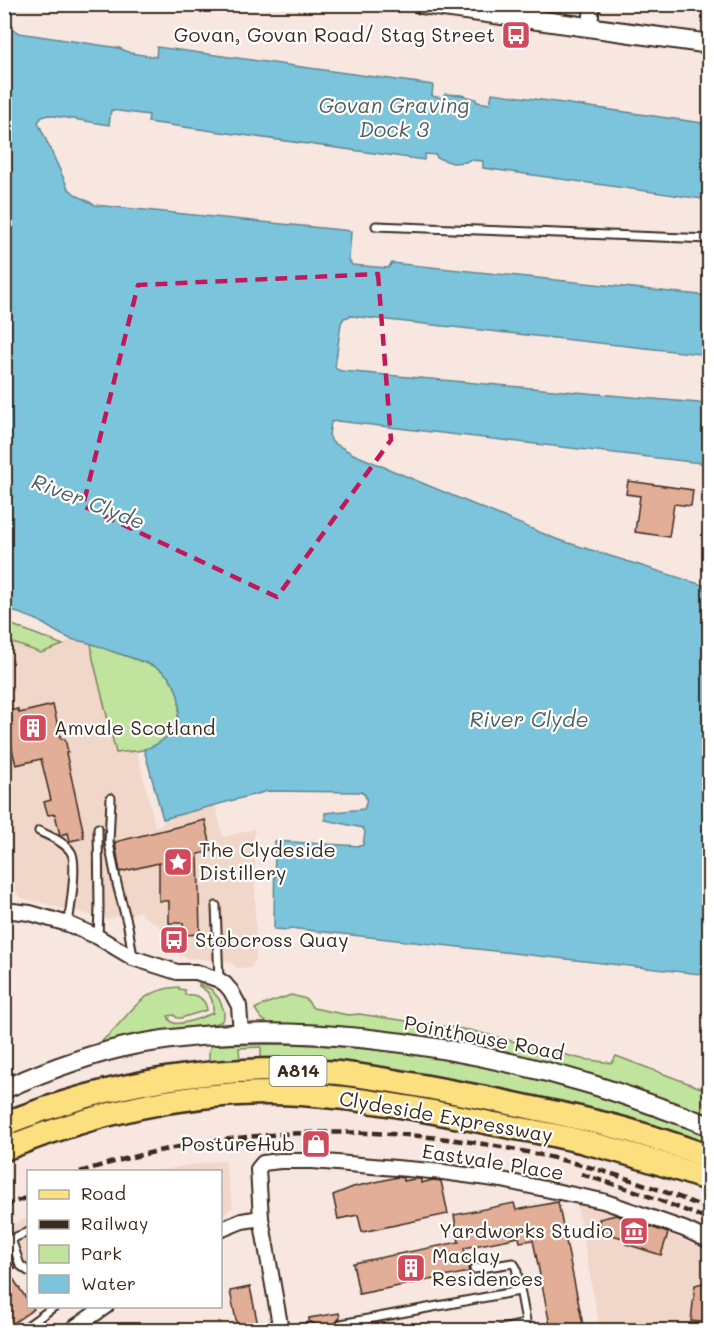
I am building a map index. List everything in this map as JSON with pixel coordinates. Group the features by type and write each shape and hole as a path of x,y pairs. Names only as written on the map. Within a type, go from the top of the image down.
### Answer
{"main road":[{"name":"Clydeside Expressway","path":"4,1124 77,1098 170,1078 248,1071 337,1073 385,1079 593,1121 675,1144 710,1157"},
{"name":"Clydeside Expressway","path":"4,1149 79,1122 167,1102 224,1095 300,1094 354,1099 433,1112 586,1142 710,1180"}],"street":[{"path":"422,4 710,44"},
{"path":"590,27 592,4"},
{"path":"4,910 30,913 68,924 98,937 133,958 177,972 196,972 219,980 231,991 239,1006 241,1034"},
{"name":"Pointhouse Road","path":"4,1089 86,1057 135,1045 196,1036 241,1034 334,1036 396,1042 460,1052 540,1070 592,1084 710,1126"},
{"name":"Eastvale Place","path":"261,1218 258,1169 263,1163 313,1161 443,1172 502,1180 603,1201 684,1228 710,1241"},
{"path":"222,1229 243,1221 261,1218 281,1330"},
{"path":"71,1330 103,1308"}],"lane":[{"path":"376,226 710,239"},
{"path":"111,798 109,843 133,958"},
{"path":"98,828 98,937"},
{"path":"39,831 66,846 73,855 72,900 68,924"},
{"path":"216,906 219,980"},
{"path":"27,1232 9,1236 20,1265 27,1270"},
{"path":"474,1269 513,1263 516,1267 526,1321 524,1324 502,1329"},
{"path":"341,1324 519,1291"},
{"path":"22,1330 52,1308"},
{"path":"288,1330 310,1327"}],"highlighted area":[{"path":"378,274 391,440 277,597 83,506 138,285"}],"shaded area":[{"path":"70,639 91,643 116,753 137,751 155,826 164,824 163,819 215,805 223,837 254,829 256,958 251,968 237,968 229,961 187,958 178,953 159,926 140,911 107,919 22,898 16,891 13,878 12,806 4,768 4,640 41,653 63,645"},
{"path":"225,1160 233,1208 222,1215 222,1170 164,1170"},
{"path":"576,1200 669,1229 668,1234 709,1253 709,1330 600,1330"},
{"path":"27,1217 27,1274 5,1239 5,1228"}],"green space":[{"path":"5,622 63,645 41,653 5,640"},
{"path":"91,643 156,667 173,683 178,694 178,717 167,737 157,745 142,750 116,753"},
{"path":"199,984 211,989 219,999 224,1011 221,1022 136,1035 97,1045 141,1000 164,989 179,987 185,990 185,995 199,997 206,1006 207,1010 181,1018 174,1015 168,1016 173,1023 188,1022 213,1013 210,997"},
{"path":"291,995 306,999 313,1008 348,1015 359,1014 469,1030 582,1059 612,1063 616,1056 709,1091 709,1118 505,1053 432,1038 358,1030 270,1025 255,1009"},
{"path":"291,1044 395,1052 532,1077 600,1096 701,1132 709,1139 709,1146 411,1072 376,1066 261,1061 261,1047 239,1048 240,1061 209,1062 209,1050 212,1045"}],"water":[{"name":"River Clyde","path":"4,25 19,33 119,48 130,53 156,57 157,47 433,85 432,96 442,98 445,94 461,95 476,99 477,102 490,104 492,93 709,124 709,200 483,168 483,161 469,160 453,163 437,158 436,155 425,154 424,160 148,122 149,115 111,110 109,125 48,115 42,117 38,122 68,188 95,205 351,231 349,260 352,265 388,268 392,263 709,296 709,355 351,316 344,318 341,323 335,367 342,371 709,404 709,464 337,421 331,422 329,435 332,442 353,454 556,539 709,587 709,975 289,928 288,930 274,929 275,841 363,845 365,832 363,828 325,820 325,813 364,809 365,795 361,792 268,791 163,819 144,749 164,739 172,731 177,720 179,700 172,681 150,664 92,644 73,640 35,619 5,608"}],"building":[{"path":"628,481 693,490 691,506 674,504 669,537 635,532 640,496 626,494"},
{"path":"53,705 61,739 65,739 84,838 70,841 68,833 60,835 55,814 48,815 44,802 51,800 41,759 16,765 4,717 4,712 18,709 19,713"},
{"path":"205,820 212,851 198,854 200,934 184,935 183,923 169,923 169,901 159,901 159,863 120,872 115,842"},
{"path":"398,1177 404,1178 404,1181 421,1179 421,1183 441,1181 448,1214 362,1232 358,1215 338,1219 333,1195 353,1187"},
{"name":"Maclay Residences","path":"558,1202 584,1330 551,1330 533,1240 520,1242 519,1237 464,1248 469,1272 359,1294 353,1263 459,1242 454,1215 514,1203 516,1210"},
{"path":"616,1215 668,1233 661,1255 626,1244 627,1239 612,1235 602,1237 599,1219"},
{"path":"10,1254 15,1268 8,1271 27,1300 27,1308 34,1309 4,1329 4,1257"},
{"path":"710,1281 710,1323 691,1321 695,1285"},
{"path":"250,1287 259,1330 238,1330 230,1291"},
{"path":"339,1313 340,1318 336,1326 342,1330 314,1330 315,1324 309,1321 309,1318"}],"railway":[{"path":"87,1170 158,1151 237,1138 317,1133 398,1134 478,1143 558,1159 635,1181 710,1210"},
{"path":"581,1174 638,1192 710,1220"},
{"path":"4,1206 27,1197"}],"place":[{"name":"Govan, Govan Road/ Stag Street","path":"516,35"},
{"name":"Amvale Scotland","path":"33,728"},
{"name":"The Clydeside Distillery","path":"178,862"},
{"name":"Stobcross Quay","path":"174,940"},
{"name":"PostureHub","path":"316,1144"},
{"name":"Yardworks Studio","path":"634,1231"},
{"name":"Maclay Residences","path":"411,1268"}],"water label":[{"name":"Govan Graving Dock 3","path":"394,118"}]}
